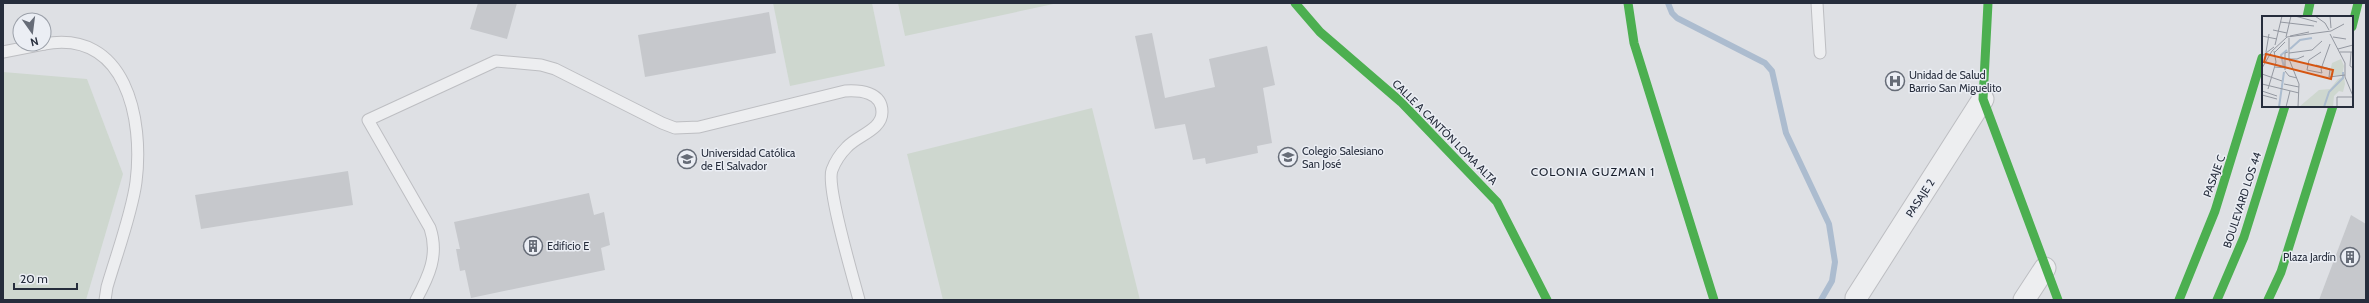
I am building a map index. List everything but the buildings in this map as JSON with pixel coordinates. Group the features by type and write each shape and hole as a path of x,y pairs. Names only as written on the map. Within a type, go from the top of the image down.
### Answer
{"main road":[{"name":"CALLE A CANTÓN LOMA ALTA","path":"1295,3 1320,32 1401,102 1497,202 1547,300"},
{"path":"1628,3 1634,43 1714,300"},
{"path":"1988,3 1984,99 2058,300"},
{"path":"2307,16 2310,3"},
{"path":"2353,23 2358,3"},
{"name":"PASAJE C","path":"2179,300 2192,274 2235,151 2262,58"},
{"name":"BOULEVARD LOS 44","path":"2217,300 2244,237 2285,107"},
{"path":"2268,300 2281,272 2333,107"}],"street":[{"name":"PASAJE 2","path":"1856,298 1984,99"},
{"path":"2024,300 2045,268"}],"lane":[{"path":"1817,3 1820,53"},
{"path":"52,44 76,42 109,60 121,76 129,98 138,142 136,182 107,287 105,300"},
{"path":"416,300 429,277 435,251 433,238 430,228 368,120 496,61 541,65 555,69 662,123 684,129 699,127 845,91 865,91 873,95 880,104 882,112 878,125 847,146 836,162 830,182 859,300"}],"shaded area":[{"path":"773,3 872,3 885,66 790,86"},
{"path":"898,3 1058,3 905,36"},
{"path":"3,72 87,79 123,174 86,300 3,300"},
{"path":"1092,108 1140,300 943,300 907,154"}],"waterway":[{"path":"1668,3 1672,13 1677,18 1765,63 1772,71 1786,133 1829,224 1835,262 1832,281 1821,300"}],"traffic: fast":[{"path":"1295,3 1320,32 1401,102 1497,202 1547,300"},
{"path":"1628,3 1634,43 1714,300"},
{"path":"1988,3 1983,99 2058,300"},
{"path":"2307,16 2310,3"},
{"path":"2353,23 2358,3"},
{"path":"2179,300 2215,211 2262,58"},
{"path":"2217,300 2244,237 2285,107"},
{"path":"2268,300 2281,272 2333,107"}],"place":[{"name":"Unidad de Salud Barrio San Miguelito","path":"1895,81"},
{"name":"Colegio Salesiano San José","path":"1288,157"},
{"name":"Universidad Católica de El Salvador","path":"687,159"},
{"name":"Edificio E","path":"533,246"},
{"name":"Plaza Jardín","path":"2350,257"}],"district":[{"name":"COLONIA GUZMAN 1","path":"1593,171"}]}
